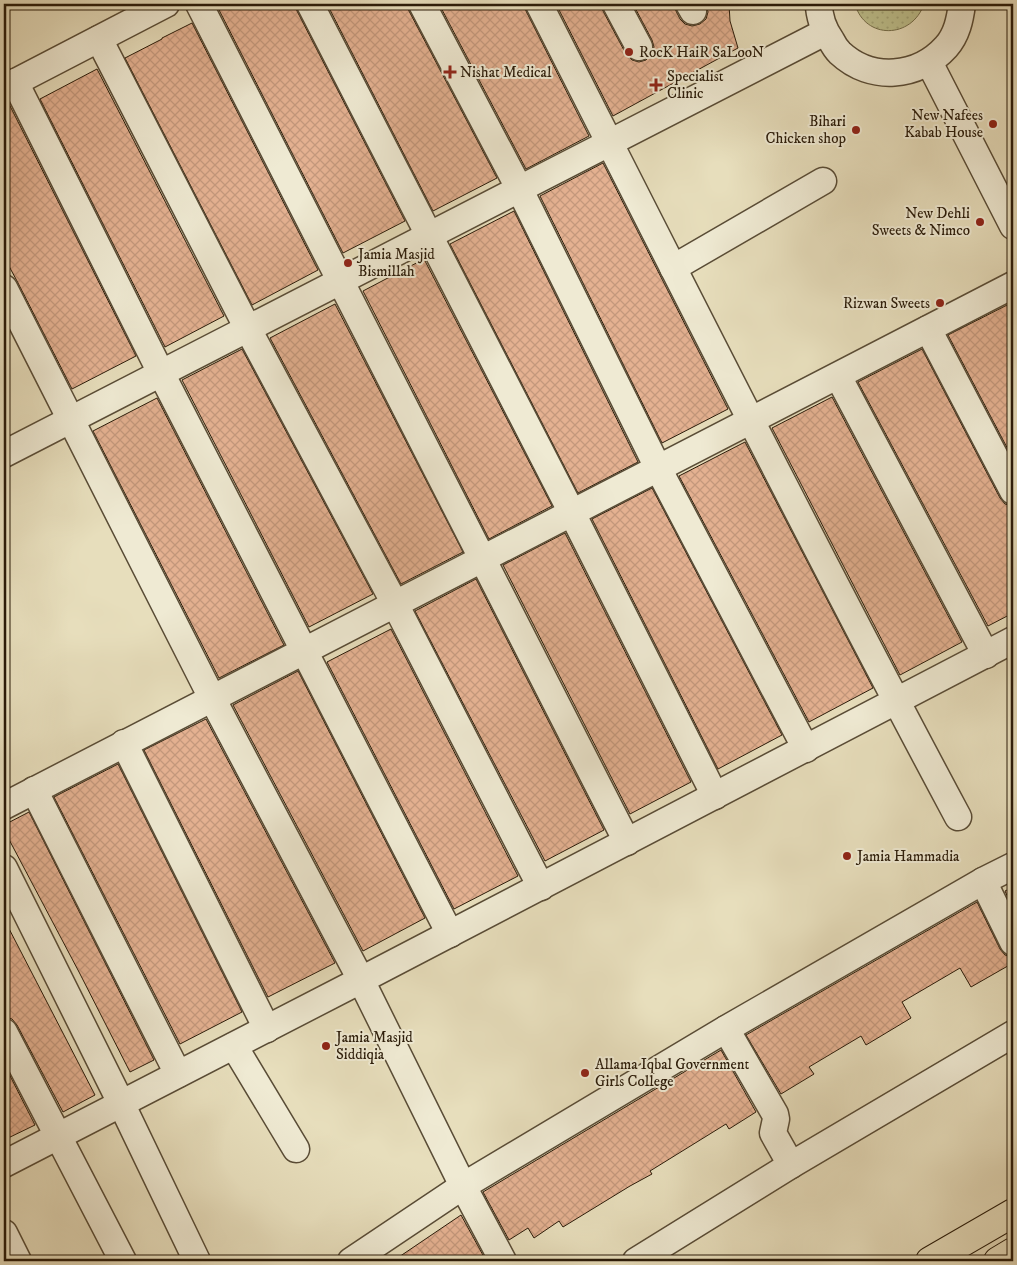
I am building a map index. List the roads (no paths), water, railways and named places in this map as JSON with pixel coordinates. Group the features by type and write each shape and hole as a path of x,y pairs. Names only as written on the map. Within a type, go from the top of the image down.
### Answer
{"main road":[{"path":"930,1261 1013,1213"},
{"path":"998,1261 1013,1252"}],"street":[{"path":"166,4 9,85 161,373 450,934"},
{"path":"199,4 627,842"},
{"path":"310,4 430,235 715,796"},
{"path":"422,4 520,190 658,468 806,749"},
{"path":"539,4 750,420 958,817"},
{"path":"616,4 639,47"},
{"path":"819,4 825,32 839,52 859,66 882,73 907,72 929,62 947,46 959,24 962,4"},
{"path":"4,454 825,32"},
{"path":"99,39 248,329 395,604 541,887"},
{"path":"929,62 1013,226"},
{"path":"673,268 823,181"},
{"path":"4,806 1013,285"},
{"path":"4,288 212,698 361,980 462,1186 503,1261"},
{"path":"928,329 1013,491"},
{"path":"838,376 986,655"},
{"path":"4,1164 541,887 1013,640"},
{"path":"124,744 267,1029"},
{"path":"34,790 178,1074"},
{"path":"351,1261 462,1186 726,1029 983,881 1013,866"},
{"path":"4,868 197,1261"},
{"path":"983,881 1013,942"},
{"path":"726,1029 775,1114 776,1119 773,1133 791,1165"},
{"path":"4,1032 123,1261"},
{"path":"636,1261 791,1165 1013,1034"},
{"path":"234,1046 296,1149"},
{"path":"4,1234 18,1261"}],"place":[{"name":"RocK HaiR SaLooN","path":"629,52"},
{"name":"Nishat Medical","path":"450,72"},
{"name":"Specialist Clinic","path":"656,85"},
{"name":"New Nafees Kabab House","path":"993,124"},
{"name":"Bihari Chicken shop","path":"856,130"},
{"name":"New Dehli Sweets & Nimco","path":"980,222"},
{"name":"Jamia Masjid Bismillah","path":"348,263"},
{"name":"Rizwan Sweets","path":"940,303"},
{"name":"Jamia Hammadia","path":"847,856"},
{"name":"Jamia Masjid Siddiqia","path":"326,1046"},
{"name":"Allama Iqbal Government Girls College","path":"585,1073"}]}
